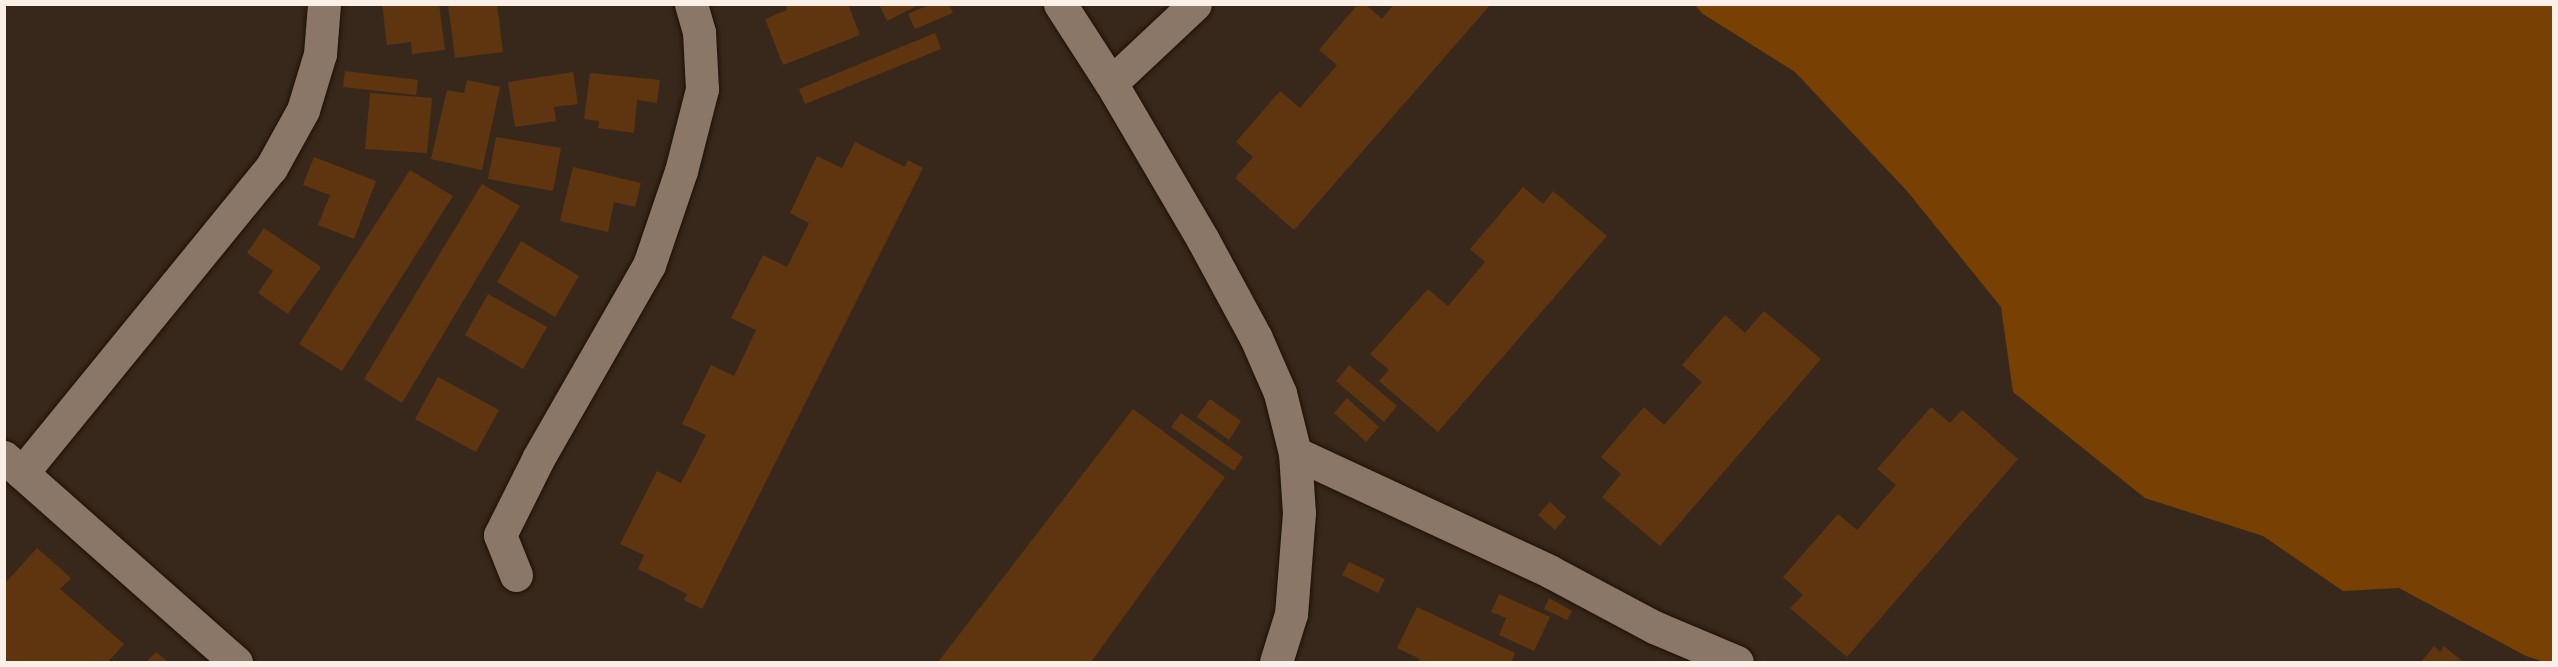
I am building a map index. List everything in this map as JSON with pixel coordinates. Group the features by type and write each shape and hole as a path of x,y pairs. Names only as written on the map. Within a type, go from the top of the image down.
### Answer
{"street":[{"path":"237,663 13,465 272,168 306,98 320,54 324,4"},
{"path":"516,575 500,535 539,457 649,265 681,171 702,89 699,32 691,4"},
{"path":"1060,4 1111,83 1203,240 1256,338 1280,393 1295,453 1299,513 1292,603 1276,663"},
{"path":"1111,83 1195,4"},
{"path":"1295,453 1549,571 1654,627 1737,663"}],"shaded area":[{"path":"1695,5 2553,5 2553,662 2544,662 2526,656 2399,588 2343,591 2263,536 2145,498 2013,392 2001,307 1907,191 1795,72 1703,14"}],"building":[{"path":"382,4 439,4 445,50 412,54 411,42 387,45"},
{"path":"448,4 497,4 503,52 455,58"},
{"path":"785,4 848,4 860,35 783,65 765,19 787,10"},
{"path":"879,4 920,4 887,21"},
{"path":"931,4 949,4 953,13 915,29 908,14"},
{"path":"1358,4 1365,4 1382,19 1394,4 1491,4 1294,230 1235,178 1253,157 1236,142 1280,91 1300,108 1337,65 1319,50"},
{"path":"935,33 941,49 805,104 799,89"},
{"path":"345,71 418,80 416,95 343,87"},
{"path":"573,72 578,104 554,107 556,121 515,127 508,82"},
{"path":"590,73 660,80 657,103 637,100 634,133 598,128 599,121 584,119"},
{"path":"467,80 500,87 482,170 431,159 447,90 464,93"},
{"path":"370,93 432,98 427,153 365,149"},
{"path":"496,137 561,148 553,191 488,179"},
{"path":"855,142 905,167 908,160 923,168 702,609 684,600 687,594 638,569 644,555 620,544 657,471 681,483 706,435 682,424 711,365 734,376 756,330 731,318 763,255 787,267 809,223 790,213 817,156 842,168"},
{"path":"314,157 376,181 354,239 318,225 330,195 303,185"},
{"path":"573,167 641,183 635,207 614,202 608,232 560,221"},
{"path":"410,170 453,196 342,371 299,344"},
{"path":"482,184 520,206 402,403 364,379"},
{"path":"1523,187 1543,204 1553,191 1607,236 1438,432 1379,381 1389,370 1370,354 1428,289 1448,306 1485,262 1470,249"},
{"path":"264,228 321,267 288,314 258,293 273,271 247,253"},
{"path":"521,241 579,276 555,317 497,282"},
{"path":"488,294 547,327 523,369 465,335"},
{"path":"1764,311 1821,359 1660,546 1602,497 1621,474 1601,457 1644,407 1664,425 1702,382 1682,365 1725,315 1745,333"},
{"path":"1349,365 1397,406 1384,422 1336,381"},
{"path":"438,377 499,410 476,452 415,419"},
{"path":"1347,398 1379,427 1366,442 1334,413"},
{"path":"1210,399 1241,421 1229,440 1197,417"},
{"path":"1931,407 1950,423 1962,410 2018,459 1847,657 1790,608 1803,595 1783,577 1838,514 1857,530 1896,485 1877,469"},
{"path":"1133,409 1225,477 1091,662 938,662"},
{"path":"1181,413 1243,457 1234,471 1171,427"},
{"path":"1550,502 1566,517 1555,530 1538,515"},
{"path":"37,548 71,578 60,589 124,644 108,662 4,662 4,580 7,581"},
{"path":"1349,562 1385,579 1378,593 1342,575"},
{"path":"1499,594 1550,617 1534,651 1499,635 1506,618 1491,612"},
{"path":"1549,598 1572,611 1567,620 1544,609"},
{"path":"1417,607 1515,653 1511,662 1419,662 1420,659 1397,648"},
{"path":"2434,646 2440,652 2444,646 2463,662 2421,662"},
{"path":"156,652 168,662 146,662"}]}
